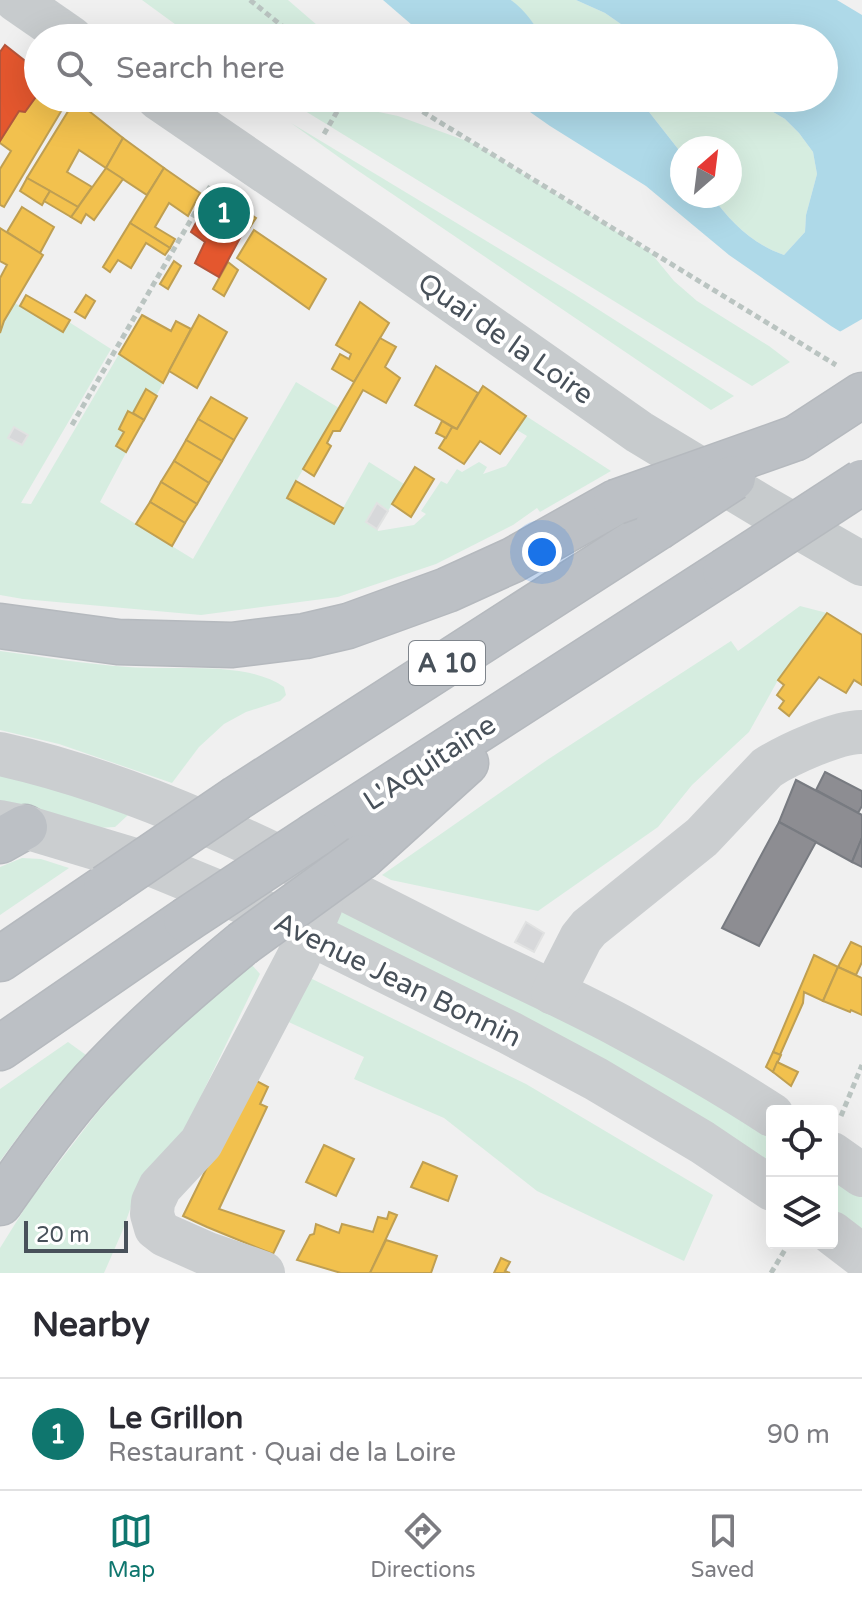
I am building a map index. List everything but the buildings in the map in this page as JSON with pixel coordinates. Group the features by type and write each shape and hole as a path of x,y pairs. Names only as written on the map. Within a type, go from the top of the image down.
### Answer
{"highway":[{"name":"A 10","path":"0,959 237,798 796,438 850,380"},
{"path":"0,626 118,642 232,645 305,636 348,626 447,590 513,560 616,502 796,438"},
{"name":"L'Aquitaine","path":"0,1048 315,835 862,482"},
{"path":"0,1203 32,1157 94,1081 177,998 242,944 351,872 563,675"}],"main road":[{"path":"16,0 51,24"},
{"name":"Quai de la Loire","path":"178,112 639,432 862,564"}],"street":[{"path":"553,993 589,928 702,837 767,768 842,734 862,732"},
{"name":"Avenue Jean Bonnin","path":"0,754 128,792 275,855 351,872 441,938 619,1025 766,1111"},
{"name":"Avenue Jean Bonnin","path":"8,830 155,866 245,903 444,999 596,1079 702,1142 766,1185"},
{"path":"263,1273 165,1235 156,1228 153,1202 160,1187 201,1143 298,958 320,905 351,872"},
{"path":"838,1142 862,1175"},
{"path":"838,1238 862,1256"}],"path":[{"path":"250,0 280,24"},
{"path":"324,134 337,112"},
{"path":"423,112 850,380"},
{"path":"72,425 211,185"},
{"path":"838,1130 862,1065"},
{"path":"771,1273 785,1249"}],"green space":[{"path":"142,0 288,0 316,24 175,24"},
{"path":"511,0 576,0 621,24 533,24"},
{"path":"307,112 379,112 475,144 651,253 674,281 697,301 790,362 752,386"},
{"path":"649,112 773,112 799,133 813,152 817,174 806,215 805,232 784,255 744,232 721,208 742,208 742,136 670,136 670,139"},
{"path":"291,123 574,294 734,396 711,410"},
{"path":"15,303 63,332 69,322 111,349 21,503 31,504 119,354 163,383 100,502 193,559 296,382 339,408 287,497 334,524 369,462 404,484 388,511 377,504 367,522 378,531 414,525 426,514 421,511 441,481 447,484 457,469 462,472 479,462 487,467 483,474 506,466 527,436 517,430 526,416 611,471 540,512 537,508 513,525 436,564 338,597 201,615 0,595 0,333"},
{"path":"800,606 827,613 778,680 749,732 692,785 658,827 538,911 391,880 382,875 547,760 731,641 738,651"},
{"path":"0,651 112,666 209,668 250,673 284,687 286,695 280,701 246,712 224,724 199,747 172,783 59,744 0,730"},
{"path":"0,766 128,815 115,827 97,828 0,805"},
{"path":"22,858 41,859 69,868 0,915 0,867"},
{"path":"337,906 766,1117 766,1174 330,930"},
{"path":"252,965 260,974 202,1094 197,1115 133,1201 104,1273 0,1273 0,1248 30,1200 96,1114 127,1078 173,1034"},
{"path":"302,974 526,1084 713,1195 684,1261 537,1191 444,1118 354,1079 364,1057 280,1018"},
{"path":"68,1042 86,1055 41,1106 0,1161 0,1089"},
{"path":"838,1162 862,1180 862,1239 838,1222"}],"water":[{"path":"383,0 511,0 533,24 411,24"},
{"path":"576,0 837,0 862,15 862,345 729,255 672,208 721,208 744,232 784,255 805,232 806,215 817,174 813,152 785,119 773,112 838,112 838,24 621,24"},
{"path":"530,112 649,112 670,139 670,206 646,186"}],"pier":[{"path":"862,319 862,349 836,334"}],"place":[{"name":"Le Grillon","path":"224,213"}]}
